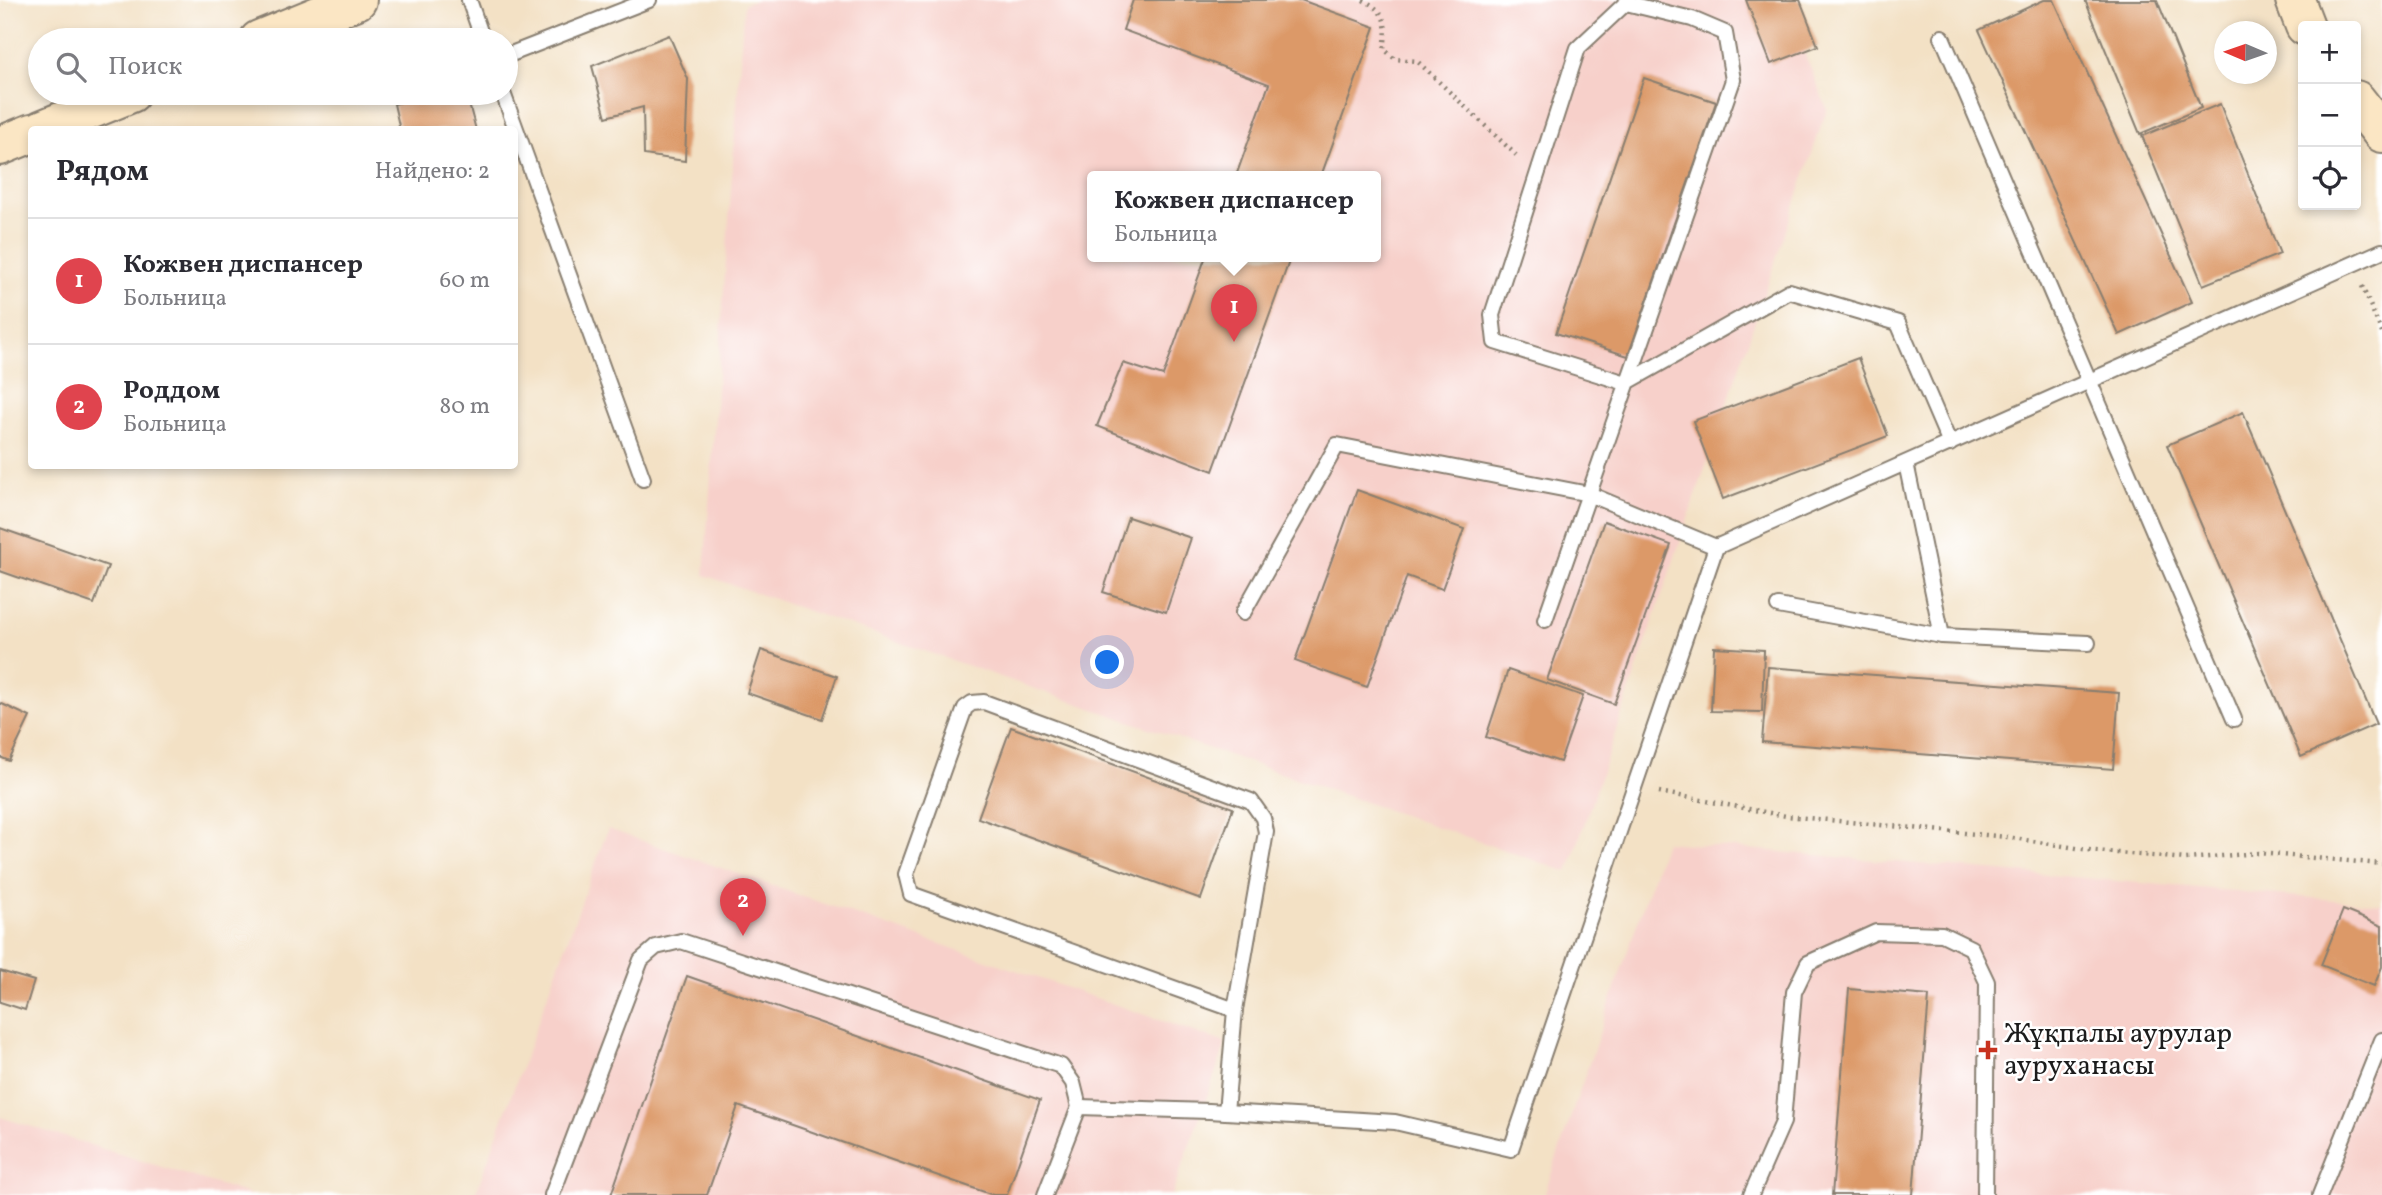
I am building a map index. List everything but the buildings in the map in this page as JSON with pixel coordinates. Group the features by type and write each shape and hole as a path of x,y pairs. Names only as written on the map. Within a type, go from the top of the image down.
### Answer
{"street":[{"path":"288,28 357,0"},
{"path":"2295,0 2303,21"},
{"path":"51,126 102,105"},
{"path":"2361,106 2382,133"},
{"path":"0,146 28,135"}],"lane":[{"path":"469,0 479,28"},
{"path":"518,51 649,0"},
{"path":"1545,620 1626,383 1733,80 1725,33 1692,19 1626,3 1578,48 1492,315 1494,342 1626,383 1789,291 1898,323 1950,444"},
{"path":"1942,37 2234,719"},
{"path":"507,105 515,126"},
{"path":"518,134 643,479"},
{"path":"1243,613 1337,444 1589,494 1716,547 2382,251"},
{"path":"1906,463 1942,636"},
{"path":"1079,1107 1395,1122 1511,1149 1716,547"},
{"path":"1778,606 1942,636 2088,643"},
{"path":"1226,1112 1235,1010 1266,832 1263,818 1251,801 984,702 972,703 965,708 906,874 911,894 1235,1010"},
{"path":"1751,1195 1783,1122 1794,992 1808,963 1876,932 1942,934 1971,948 1987,982 1985,1195"},
{"path":"552,1195 640,960 656,947 681,942 1061,1066 1073,1083 1079,1107 1045,1195"},
{"path":"2320,1195 2382,1040"}],"path":[{"path":"1363,0 1377,7 1388,26 1384,49 1395,59 1417,61 1537,175"},
{"path":"2353,265 2382,333"},
{"path":"1634,788 1786,816 1993,835 2095,851 2186,859 2258,853 2382,864"}],"shaded area":[{"path":"757,0 1783,0 1827,109 1568,872 704,575 744,4"},
{"path":"608,829 1226,1043 1172,1195 475,1195"},
{"name":"Жұқпалы аурулар ауруханасы","path":"1665,842 2382,904 2382,1195 1544,1195"},
{"path":"0,1117 252,1195 0,1195"}],"place":[{"name":"Кожвен диспансер","path":"1234,342"},
{"name":"Роддом","path":"743,936"},
{"name":"Жұқпалы аурулар ауруханасы","path":"1988,1050"}]}
